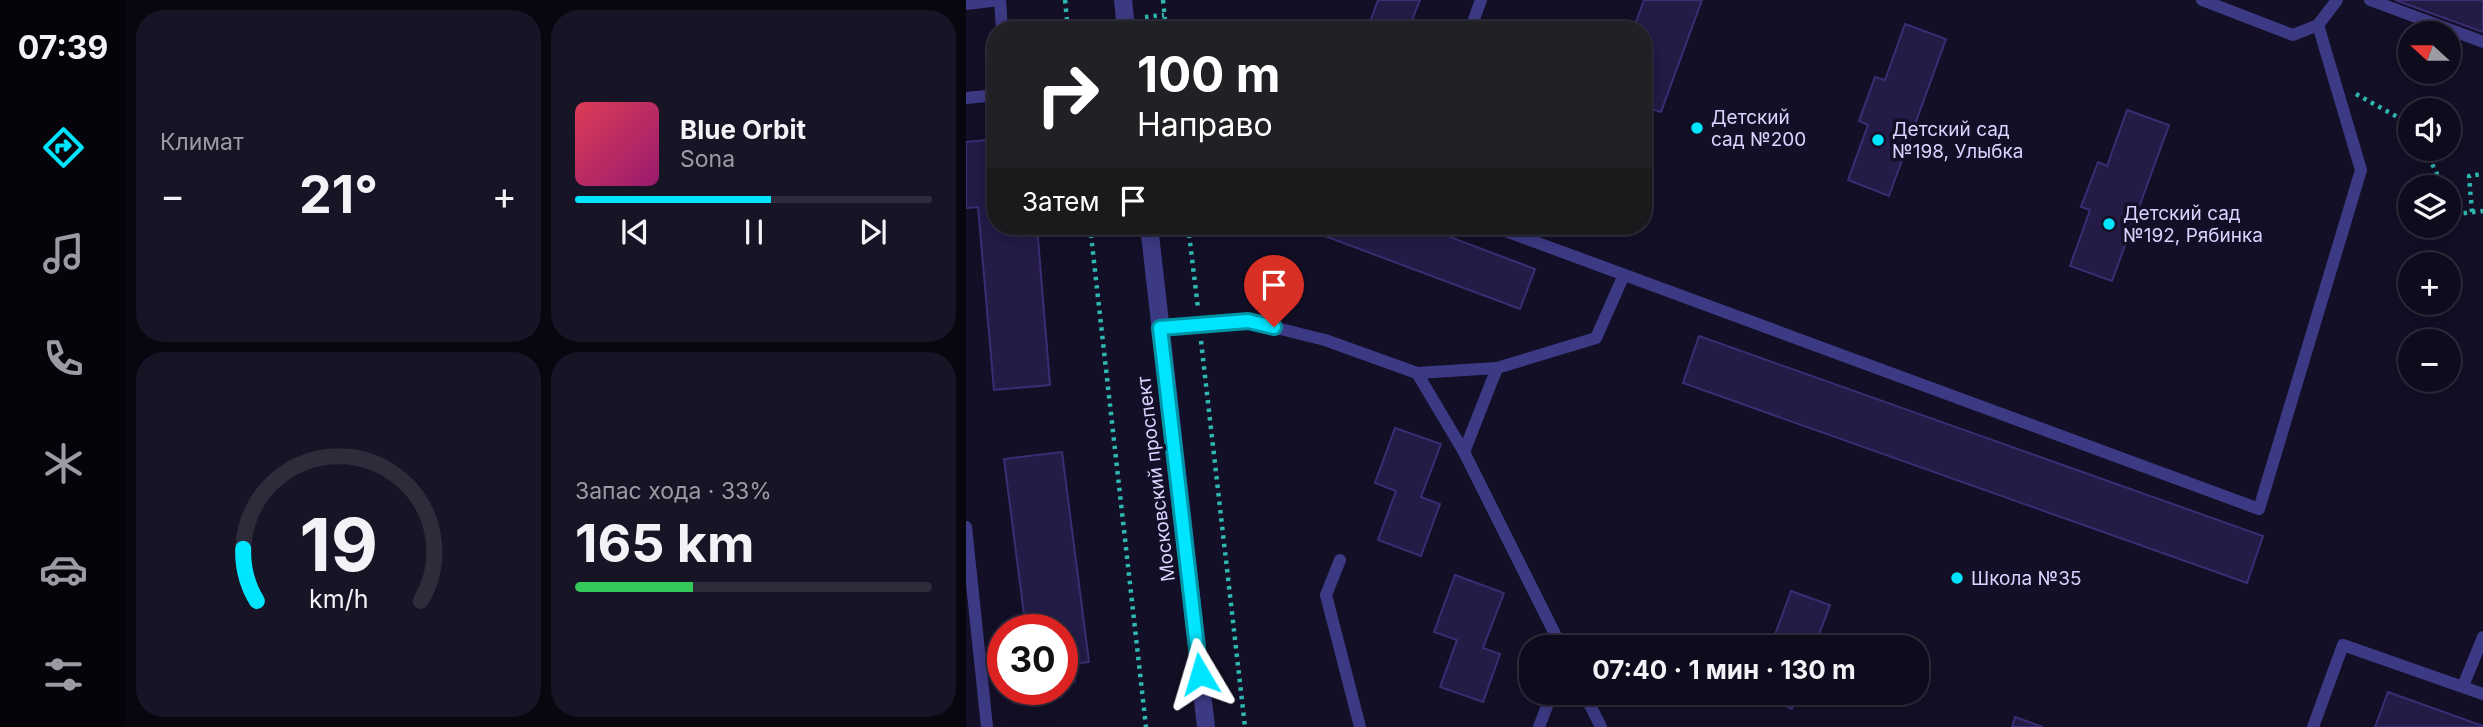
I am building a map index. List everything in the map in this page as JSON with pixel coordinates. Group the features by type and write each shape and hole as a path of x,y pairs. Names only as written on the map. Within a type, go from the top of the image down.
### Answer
{"street":[{"path":"1123,0 1125,21"},
{"name":"Московский проспект","path":"1150,235 1206,727"}],"lane":[{"path":"966,5 999,0 1001,21"},
{"path":"1473,21 1481,0"},
{"path":"2202,0 2293,35 2318,25 2337,0"},
{"path":"2370,0 2483,42"},
{"path":"1515,235 1623,277 2259,509 2361,170 2318,25"},
{"path":"966,98 987,96"},
{"path":"1160,328 1248,321 1325,340 1417,373 1497,368 1596,338 1623,277"},
{"path":"1464,452 1497,368"},
{"path":"1417,373 1464,452 1556,635"},
{"path":"966,527 987,727"},
{"path":"1340,560 1326,595 1360,727"},
{"path":"2463,686 2483,637"},
{"path":"2313,727 2343,645 2483,694"},
{"path":"966,656 980,664"},
{"path":"1539,727 1547,705"},
{"path":"1590,705 1601,727"}],"path":[{"path":"1065,0 1067,21"},
{"path":"1163,0 1165,21"},
{"path":"1145,17 1164,15"},
{"path":"2335,83 2398,117"},
{"path":"2472,212 2469,176 2483,174"},
{"path":"2461,213 2483,211"},
{"path":"1091,235 1146,727"},
{"path":"1189,235 1245,727"}],"building":[{"path":"1378,0 1420,0 1412,21 1370,21"},
{"path":"1644,0 1702,0 1661,112 1652,109 1652,21 1636,21"},
{"path":"2395,0 2483,0 2483,32 2461,24 2461,21 2453,21"},
{"path":"1905,24 1946,39 1889,196 1848,180 1868,125 1859,121 1875,77 1885,80"},
{"path":"2127,110 2169,125 2112,281 2070,266 2090,210 2081,207 2098,162 2107,166"},
{"path":"987,140 987,235 1038,235 1050,385 994,390 978,207 966,208 966,142"},
{"path":"1322,235 1445,235 1535,269 1520,309"},
{"path":"1699,336 2263,536 2247,583 1683,383"},
{"path":"1395,428 1441,444 1421,497 1440,504 1421,556 1378,540 1396,491 1375,483"},
{"path":"1062,452 1089,662 1078,663 1078,614 1024,614 1004,459"},
{"path":"1455,575 1504,593 1483,648 1500,654 1483,702 1440,687 1457,640 1434,632"},
{"path":"1791,591 1830,605 1819,635 1775,635"},
{"path":"2388,692 2483,726 2483,727 2375,727"},
{"path":"2015,717 2043,727 2012,727"}],"place":[{"name":"Детский сад №200","path":"1697,128"},
{"name":"Детский сад №198, Улыбка","path":"1878,140"},
{"name":"Детский сад №192, Рябинка","path":"2109,224"},
{"name":"Школа №35","path":"1957,578"}],"route":[{"path":"1200,674 1160,328 1248,321 1274,327"}]}
